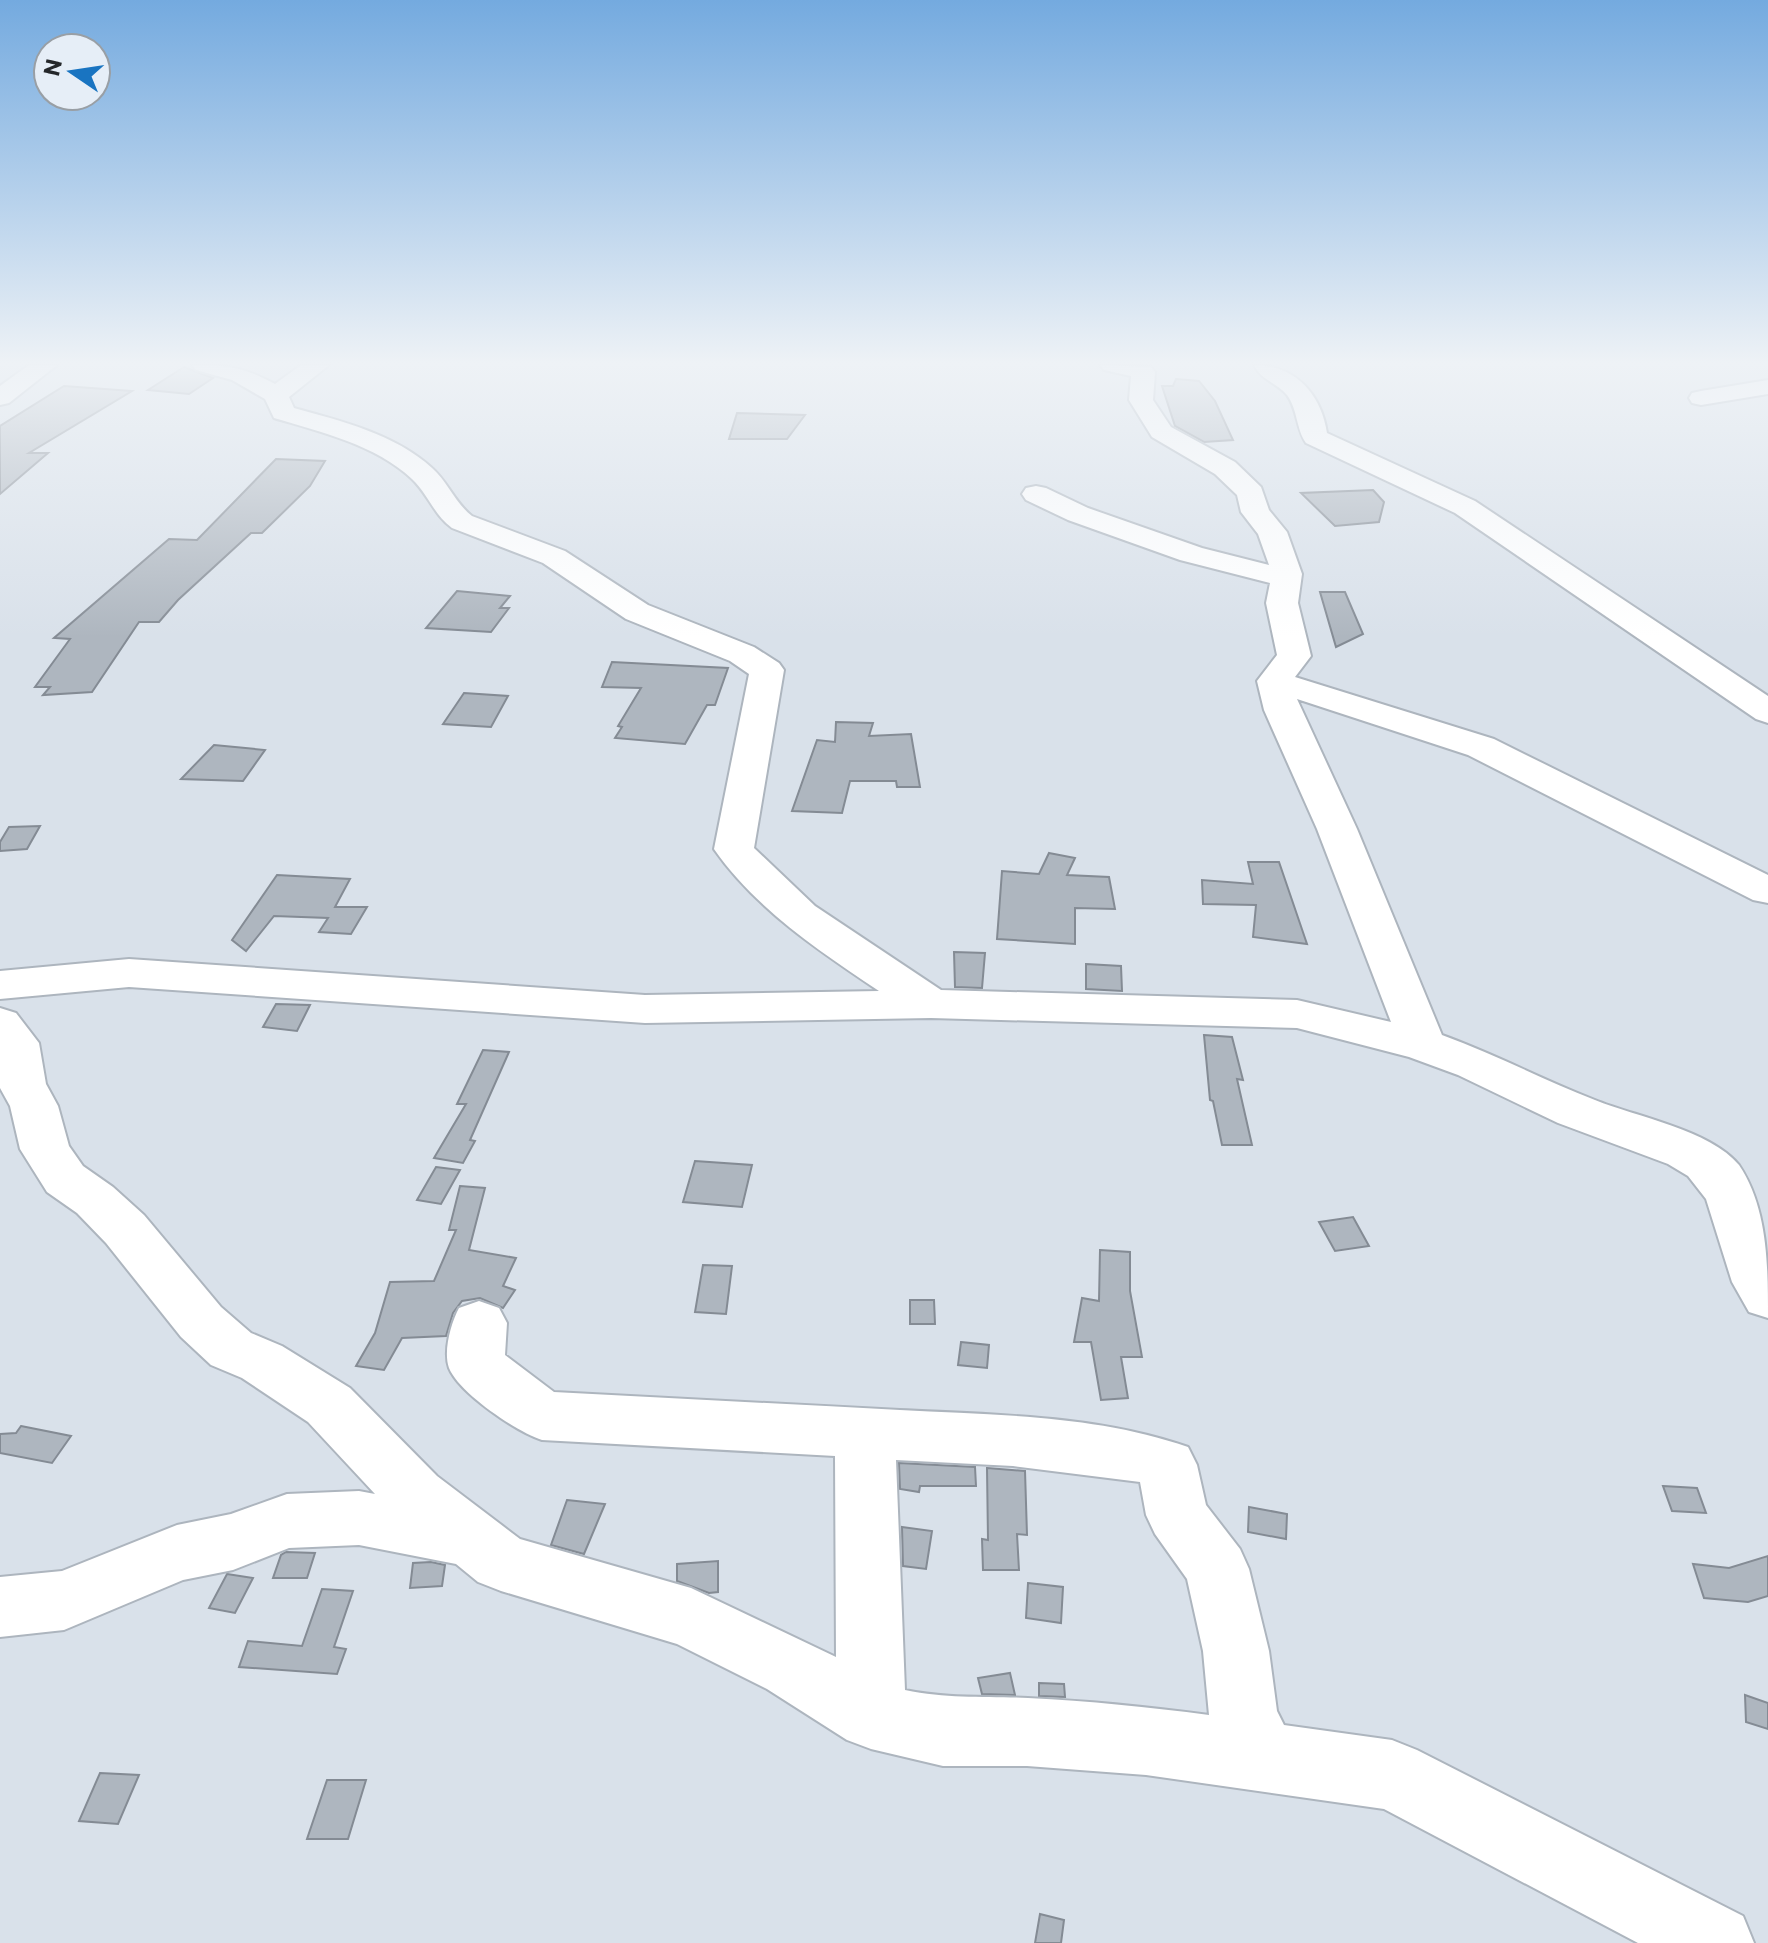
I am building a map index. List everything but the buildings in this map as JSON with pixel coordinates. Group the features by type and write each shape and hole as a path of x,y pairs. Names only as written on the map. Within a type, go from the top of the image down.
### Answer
{"street":[{"path":"396,456 428,479 449,514 462,522 554,557 637,612 742,654 767,670 734,849 754,875 849,952 931,1004"},
{"path":"1203,456 1225,468 1251,493 1255,512 1272,532 1286,576 1282,603 1294,656 1274,681"},
{"path":"1357,456 1465,507 1768,712"},
{"path":"1036,494 1078,514 1191,554 1253,572 1286,576"},
{"path":"1274,681 1481,747 1768,891"},
{"path":"1274,681 1282,710 1337,829 1423,1045"},
{"path":"1716,1943 1392,1775 1146,1741 1027,1732 943,1732 871,1716 791,1667 691,1618 501,1562 415,1495 329,1405 262,1362 231,1349 201,1322 125,1229 95,1200 65,1179 45,1149 34,1106 22,1084 16,1043 1,997 129,973 645,1009 931,1004 1297,1014 1423,1045 1475,1064 1575,1111 1686,1152 1706,1163 1722,1179 1732,1199 1759,1282 1768,1297"},
{"path":"479,1323 476,1365 542,1416 865,1436 1013,1441 1132,1454 1167,1465 1177,1515 1217,1569 1236,1651 1243,1715 1263,1757"},
{"path":"865,1436 871,1716"},
{"path":"0,1607 64,1600 177,1553 233,1542 287,1521 359,1518 473,1540"}]}
